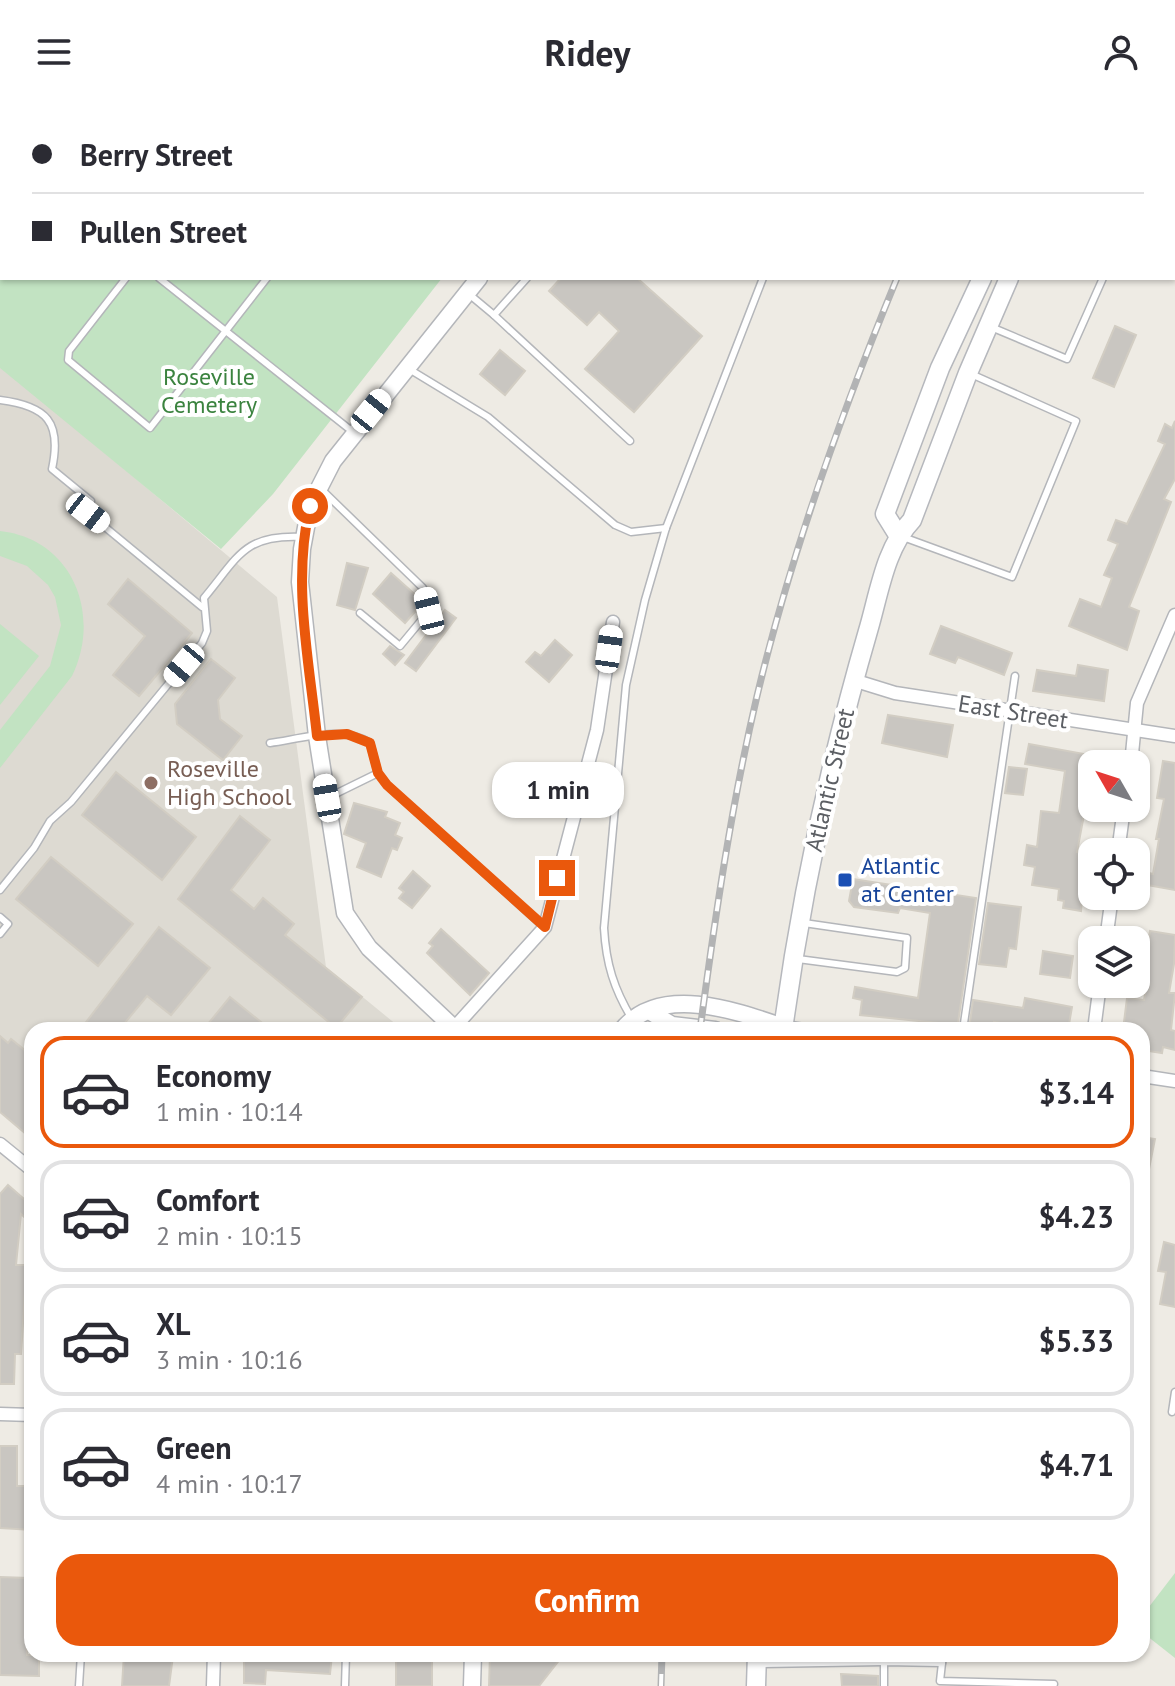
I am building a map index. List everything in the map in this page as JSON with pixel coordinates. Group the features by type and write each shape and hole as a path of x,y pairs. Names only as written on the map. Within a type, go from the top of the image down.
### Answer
{"main road":[{"name":"Atlantic Street","path":"898,535 885,514 940,368 981,280"},
{"path":"968,373 962,359 963,346 994,280"},
{"name":"Atlantic Street","path":"784,1022 829,775 853,680 898,535 912,520 968,373 1008,280"},
{"path":"756,1686 757,1662"}],"street":[{"path":"448,1022 369,948 345,913 336,875 317,736 300,582 303,537 319,488 353,432 477,280"},
{"path":"1132,750 1137,703 1175,615"},
{"path":"461,1022 545,927 597,730 613,622"},
{"name":"East Street","path":"853,680 895,693 1175,736"},
{"path":"1095,1022 1098,998"},
{"path":"632,1022 649,1011 693,1004 712,1006 764,1022"},
{"path":"649,1011 667,1022"},
{"path":"1150,1077 1175,1081"},
{"path":"0,1144 24,1164"},
{"path":"0,1414 24,1415"},
{"path":"213,1686 214,1662"},
{"path":"472,1686 473,1662"}],"lane":[{"path":"124,280 69,351 68,360 150,428 265,280"},
{"path":"162,280 353,432"},
{"path":"494,315 525,280"},
{"path":"626,1022 606,961 604,928 626,685 666,528 762,280"},
{"path":"988,326 1067,359 1102,280"},
{"path":"467,293 630,441"},
{"path":"406,367 488,417 615,525 631,532 666,528"},
{"path":"898,535 1012,577 1076,421 968,373"},
{"path":"0,400 22,403 47,419 56,432 58,443 52,469 91,501 88,513 202,607"},
{"path":"319,488 423,588 429,611 400,646 360,613"},
{"path":"0,890 34,848 50,821 71,802 202,643 207,631 202,607 204,598 251,544 274,535 303,537"},
{"path":"964,1022 1015,676"},
{"path":"270,743 317,736 361,737 370,743 378,773 545,927"},
{"path":"327,798 378,773"},
{"path":"0,917 8,924 0,934"},
{"path":"794,959 897,972 905,968 907,938 800,922"},
{"path":"1172,1412 1175,1392"},
{"path":"79,1686 80,1662"},
{"path":"345,1686 346,1662"},
{"path":"884,1686 884,1662 942,1663 940,1684 1054,1684"}],"shaded area":[{"name":"Roseville High School","path":"0,365 277,597 326,967 393,1022 24,1022 24,1132 0,1112"}],"green space":[{"name":"Roseville Cemetery","path":"0,280 440,280 273,494 221,549 0,368"},
{"path":"0,531 25,537 46,548 63,564 75,584 82,605 84,629 81,653 72,676 0,768 0,730 50,666 61,625 55,597 48,585 27,566 0,556"},
{"path":"0,624 39,656 0,705"},
{"path":"1175,1573 1175,1658 1150,1638 1150,1606"}],"building":[{"path":"559,280 639,280 702,336 634,412 585,369 619,331 599,312 587,325 549,291"},
{"path":"1115,326 1136,335 1114,387 1093,378"},
{"path":"500,350 525,371 505,395 480,374"},
{"path":"1175,421 1175,479 1164,499 1171,502 1129,607 1139,611 1127,650 1069,626 1080,599 1101,607 1112,578 1104,575 1118,544 1108,540 1116,520 1127,524 1165,444 1158,441 1165,424 1172,428"},
{"path":"347,563 368,568 355,610 337,605"},
{"path":"391,573 419,598 421,605 405,623 373,594"},
{"path":"128,579 192,633 139,696 113,675 145,636 108,604"},
{"path":"445,610 456,618 416,671 405,663"},
{"path":"941,626 1012,653 1004,675 958,657 955,663 930,654"},
{"path":"555,640 572,655 549,682 526,662 535,652 541,656"},
{"path":"390,646 404,655 395,665 383,654"},
{"path":"211,659 235,678 218,700 220,719 242,736 223,760 177,724 175,704"},
{"path":"1078,665 1108,670 1104,701 1033,691 1037,670 1076,676"},
{"path":"888,715 953,725 947,757 882,743"},
{"path":"1029,744 1078,753 1078,822 1083,822 1077,852 1078,910 1081,911 1063,908 1064,901 1058,900 1059,889 1032,885 1035,867 1024,865 1027,845 1037,847 1041,811 1059,813 1065,771 1025,764"},
{"path":"1163,761 1175,763 1175,890 1150,886 1164,799 1157,798"},
{"path":"1009,767 1027,769 1023,795 1005,793"},
{"path":"116,772 196,837 162,880 82,815"},
{"path":"354,803 387,812 385,817 400,823 395,835 402,838 397,850 392,848 381,877 357,867 366,843 344,834"},
{"path":"240,816 270,840 231,890 254,909 263,898 294,924 285,935 362,997 341,1022 329,1022 178,899"},
{"path":"51,857 133,924 98,966 16,899"},
{"path":"413,871 430,886 412,908 399,898 404,892 399,888"},
{"path":"853,879 976,898 958,1022 860,1015 862,1000 853,998 855,987 918,998 930,913 900,908 898,913 854,907 849,901"},
{"path":"988,903 1021,907 1016,949 1009,948 1006,967 979,964"},
{"path":"159,927 210,968 171,1015 147,996 126,1022 86,1022"},
{"path":"441,929 489,973 470,995 427,953 433,946 429,943"},
{"path":"1150,931 1175,935 1169,993 1175,993 1171,1030 1175,1031 1175,1050 1163,1047 1162,1053 1150,1051 1150,1022 1124,1022 1127,998 1150,998"},
{"path":"1043,951 1073,956 1070,978 1040,974"},
{"path":"230,997 261,1022 210,1022"},
{"path":"1025,998 1072,1007 1069,1022 970,1022 973,1000 1023,1008"},
{"path":"0,1036 8,1043 11,1039 24,1050 24,1132 0,1112"},
{"path":"1150,1138 1155,1139 1150,1164"},
{"path":"8,1185 24,1199 16,1265 24,1265 24,1308 21,1354 15,1354 14,1384 0,1384 0,1194"},
{"path":"1164,1242 1175,1245 1175,1307 1160,1304 1166,1272 1158,1271"},
{"path":"0,1446 17,1446 17,1486 24,1486 24,1530 0,1528"},
{"path":"0,1577 24,1578 24,1662 39,1662 39,1676 0,1675"},
{"path":"124,1662 172,1662 169,1686 122,1686"},
{"path":"244,1662 331,1662 330,1674 266,1670 265,1684 244,1683"},
{"path":"396,1662 432,1662 432,1686 396,1686"},
{"path":"490,1662 558,1662 539,1686 489,1686"},
{"path":"841,1674 878,1676 878,1686 842,1686"}],"railway":[{"path":"701,1022 731,821 770,643 819,484 896,280"},
{"path":"661,1686 662,1662"}],"place":[{"name":"Roseville High School","path":"151,783"},
{"name":"Atlantic at Center","path":"845,880"}],"route":[{"path":"310,506 300,582 317,736 347,734 370,743 378,773 387,785 545,927 557,878"}]}
